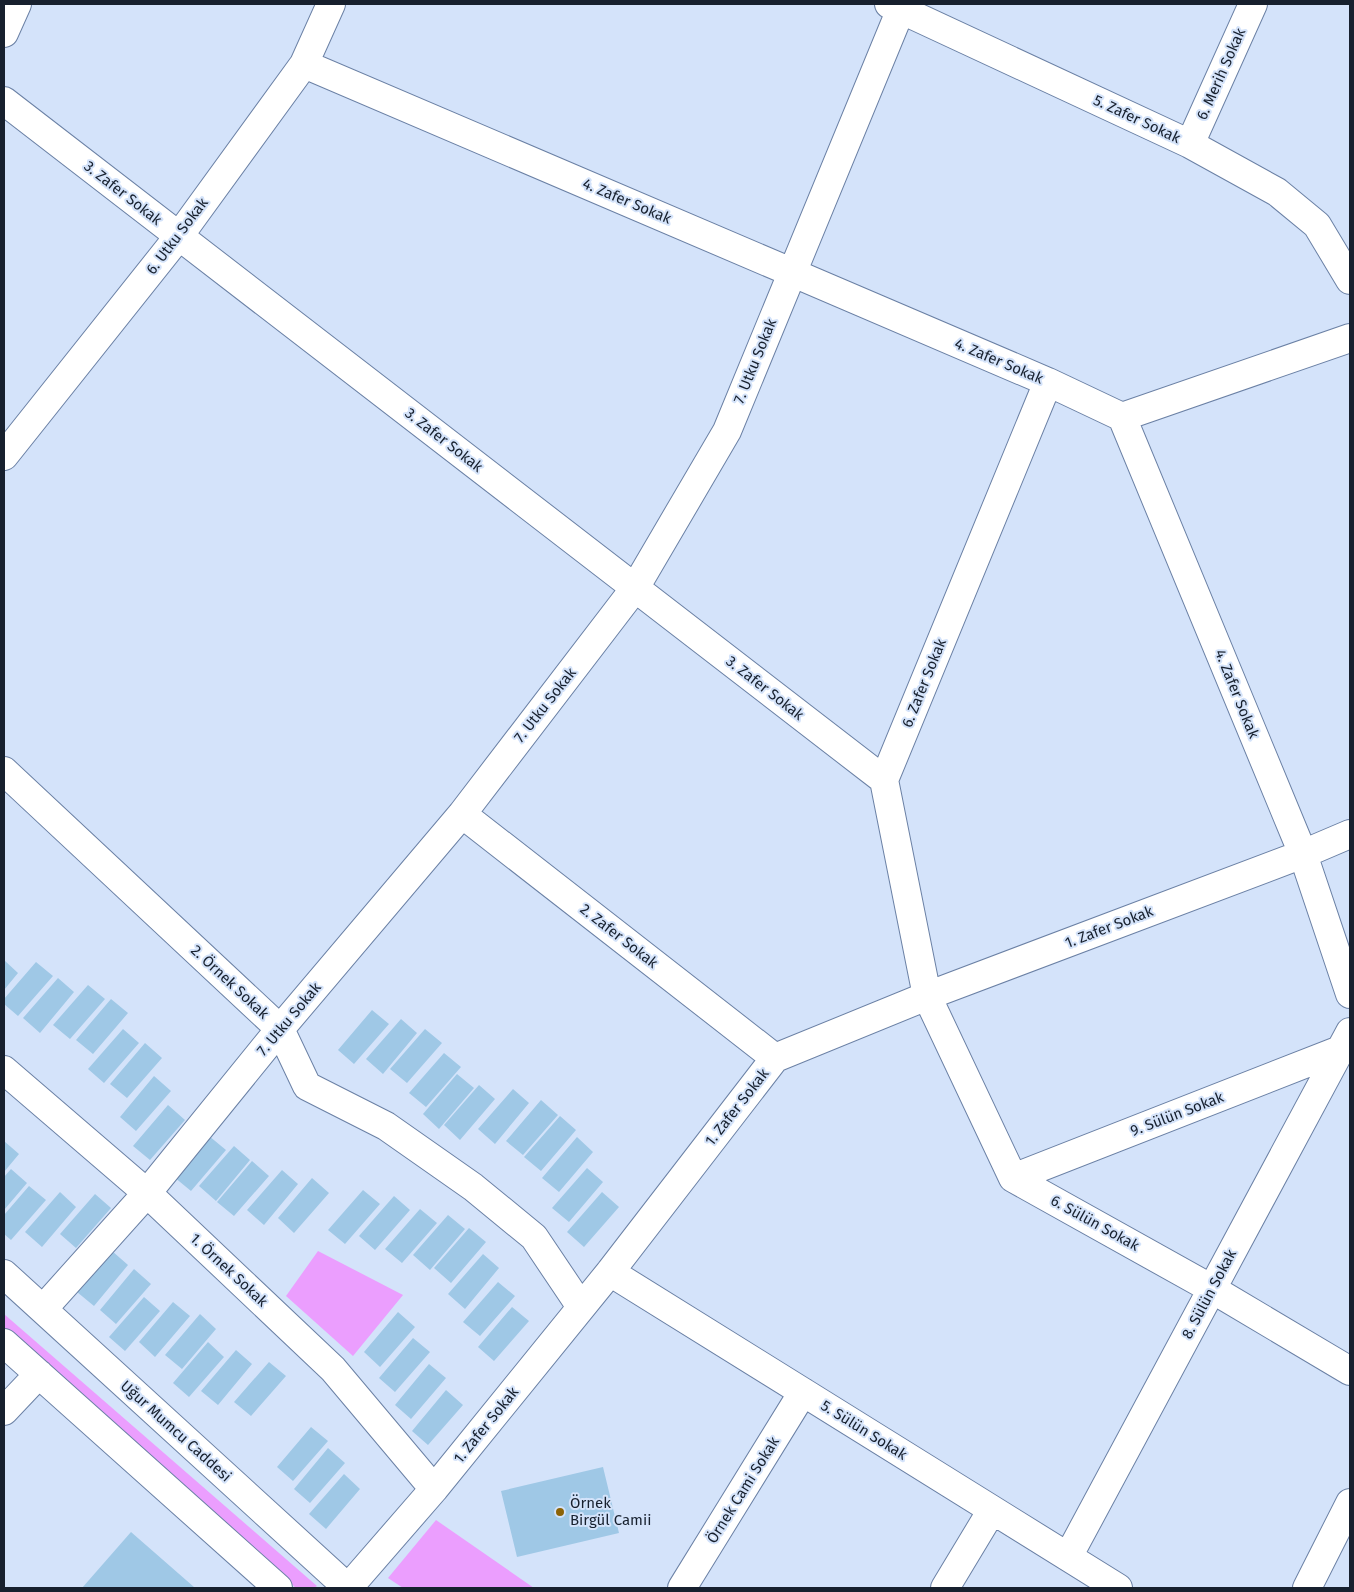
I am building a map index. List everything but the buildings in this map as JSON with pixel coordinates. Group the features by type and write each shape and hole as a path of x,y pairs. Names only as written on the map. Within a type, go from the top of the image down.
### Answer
{"street":[{"path":"4,34 17,4"},
{"name":"6. Utku Sokak","path":"4,456 179,236 304,64 331,4"},
{"name":"6. Merih Sokak","path":"1190,144 1253,4"},
{"name":"5. Zafer Sokak","path":"895,6 1190,144 1277,192 1316,225 1350,280"},
{"name":"7. Utku Sokak","path":"43,1309 147,1193 280,1029 462,814 635,588 727,431 895,6"},
{"name":"4. Zafer Sokak","path":"304,64 1048,382 1122,417 1303,854 1350,994"},
{"name":"3. Zafer Sokak","path":"4,101 884,780"},
{"path":"1122,417 1350,338"},
{"name":"6. Zafer Sokak","path":"884,780 1048,382"},
{"name":"2. Örnek Sokak","path":"4,771 280,1029 307,1086 386,1126 473,1187 534,1237 581,1307"},
{"path":"884,780 928,996 1013,1178"},
{"name":"2. Zafer Sokak","path":"462,814 775,1058"},
{"name":"1. Zafer Sokak","path":"348,1588 434,1489 610,1272 775,1058 928,996 1303,854 1350,834"},
{"name":"9. Sülün Sokak","path":"1013,1178 1345,1041"},
{"name":"8. Sülün Sokak","path":"1068,1557 1345,1041"},
{"name":"1. Örnek Sokak","path":"4,1070 147,1193 333,1368 434,1489"},
{"name":"6. Sülün Sokak","path":"1013,1178 1212,1289 1350,1371"},
{"name":"5. Sülün Sokak","path":"610,1272 1118,1588"},
{"name":"Uğur Mumcu Caddesi","path":"4,1274 348,1588"},
{"path":"4,1343 278,1588"},
{"path":"4,1410 39,1374"},
{"name":"Örnek Cami Sokak","path":"694,1584 803,1392"},
{"path":"1307,1588 1350,1502"},
{"path":"945,1588 992,1510"}],"shaded area":[{"path":"318,1251 403,1295 353,1356 286,1296"},
{"path":"4,1314 317,1586 314,1588 296,1588 4,1334"},
{"path":"436,1520 534,1588 403,1588 388,1578"}],"place":[{"name":"Örnek Birgül Camii","path":"560,1512"}]}
